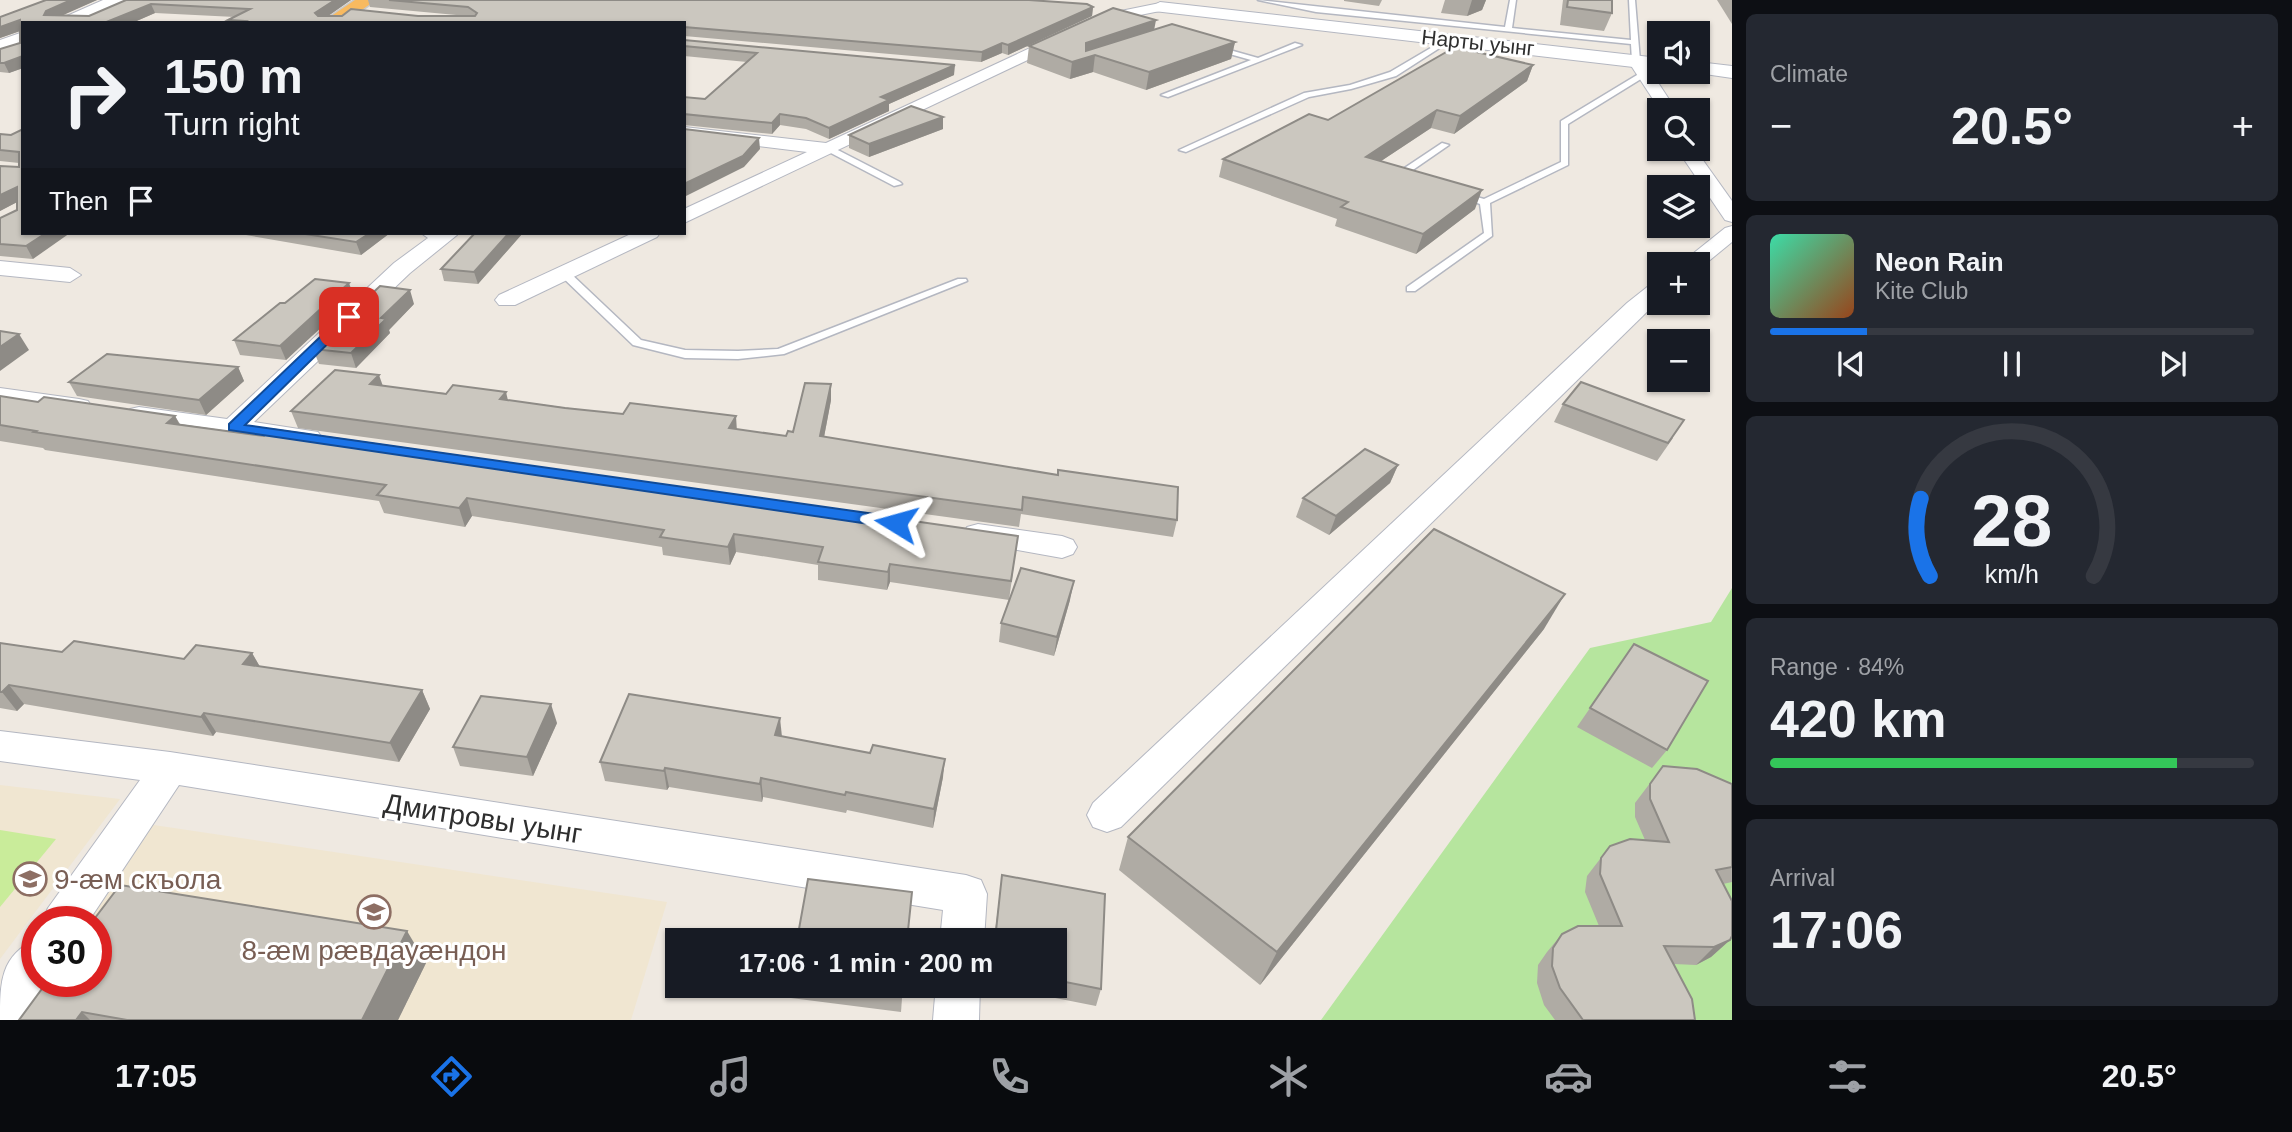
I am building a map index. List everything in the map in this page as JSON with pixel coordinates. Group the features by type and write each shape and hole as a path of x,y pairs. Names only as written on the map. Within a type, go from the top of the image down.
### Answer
{"highway":[{"path":"333,21 348,12 371,7"}],"street":[{"name":"Нарты уынг","path":"1160,7 1182,4 1185,0"},
{"name":"Нарты уынг","path":"1199,0 1296,24"},
{"path":"66,21 120,4"},
{"name":"Нарты уынг","path":"1109,6 1160,7 1643,60"},
{"path":"686,216 995,71 1109,6 1160,7"},
{"path":"0,46 21,38"},
{"path":"1643,60 1662,98"},
{"path":"968,68 995,71"},
{"path":"1710,69 1732,72"},
{"path":"686,132 830,149"},
{"path":"1694,161 1732,216"},
{"path":"1706,252 1732,232"},
{"path":"234,427 440,235"},
{"path":"507,300 646,235"},
{"path":"0,268 70,275"},
{"path":"1107,816 1647,298"},
{"path":"0,396 331,441"},
{"path":"951,531 1062,547"},
{"name":"Дмитровы уынг","path":"0,746 170,768 966,894 963,928"},
{"path":"74,906 170,768"},
{"path":"0,1012 21,982"},
{"path":"956,1020 957,998"}],"lane":[{"path":"1261,0 1316,10 1508,29 1643,60"},
{"path":"1316,10 1322,0"},
{"path":"1508,29 1513,0"},
{"path":"1632,0 1643,60"},
{"path":"89,21 120,4"},
{"path":"1109,6 1128,23"},
{"path":"1184,150 1307,95 1351,87 1393,74 1448,40"},
{"path":"1166,95 1298,45"},
{"path":"1208,46 1258,60"},
{"path":"0,57 21,49"},
{"path":"1449,190 1485,202 1565,163 1564,123 1643,60"},
{"path":"1412,179 1400,175 1446,145"},
{"path":"830,149 897,184"},
{"path":"1410,289 1489,234 1485,202"},
{"path":"564,273 637,343 685,354 738,355 780,352 962,281"}],"shaded area":[{"name":"9-æм скъола","path":"0,785 120,799 40,906 21,906 21,931 0,959"},
{"name":"8-æм рӕвдауӕндон","path":"147,824 667,902 631,1020 8,1020 26,997 112,997 112,906 88,906"}],"green space":[{"path":"1732,588 1732,1020 1321,1020 1590,648 1711,622"},
{"path":"0,830 56,839 0,907"}],"building":[{"path":"46,0 71,0 46,11 44,15 89,16 126,0 335,0 315,13 318,16 342,16 351,9 418,16 475,16 477,13 468,7 389,0 1029,0 1087,4 1093,7 1008,45 1002,43 982,52 686,27 686,21 246,21 228,20 250,9 151,4 109,21 21,21 21,57 4,63 0,63 0,49 20,43 20,20 0,27 0,17"},
{"path":"1568,0 1612,0 1612,13 1567,7"},
{"path":"1113,8 1156,20 1086,43 1086,51 1172,24 1235,42 1149,72 1095,55 1072,62 1029,46"},
{"path":"686,40 955,65 881,97 889,100 829,128 806,118 780,114 772,123 686,114 686,97 705,99 757,53 686,46"},
{"path":"1455,47 1533,65 1460,116 1437,110 1366,157 1482,190 1423,234 1341,207 1348,202 1223,159 1309,114 1328,120"},
{"path":"911,106 943,117 869,144 849,135"},
{"path":"686,129 759,138 743,156 686,183"},
{"path":"21,130 21,235 43,235 26,246 0,244 0,218 17,210 17,187 0,195 0,166 19,167 19,152 0,150 0,134 11,135"},
{"path":"312,235 367,235 356,242"},
{"path":"473,235 507,235 474,272 441,269"},
{"path":"315,279 349,283 280,346 234,340 280,303 285,303"},
{"path":"380,286 410,290 381,318 386,319 351,353 313,349"},
{"path":"0,331 19,334 0,347"},
{"path":"107,354 238,367 199,400 69,382"},
{"path":"335,370 379,375 370,384 446,394 453,385 506,392 500,399 565,408 623,414 630,403 736,416 729,428 786,436 788,431 793,432 805,383 831,384 820,436 1058,475 1058,470 1178,487 1177,520 1023,497 1022,510 291,411"},
{"path":"1581,382 1684,420 1668,443 1563,404"},
{"path":"0,396 38,402 44,397 175,416 167,423 264,436 271,429 1018,536 1011,581 890,564 888,572 818,562 823,547 734,534 728,547 660,537 664,530 467,498 459,508 377,495 386,485 0,425"},
{"path":"1365,449 1398,465 1336,516 1303,498"},
{"path":"1434,529 1565,594 1277,952 1128,837"},
{"path":"1021,568 1074,581 1057,637 1001,623"},
{"path":"74,641 184,659 196,645 252,653 243,664 422,690 390,743 204,713 201,717 9,685 0,692 0,643 62,652"},
{"path":"1634,644 1708,681 1667,750 1590,708"},
{"path":"629,694 780,718 775,735 870,753 873,745 945,759 934,809 761,778 760,784 665,768 664,771 600,762"},
{"path":"481,696 551,704 527,757 453,747"},
{"path":"1663,766 1697,769 1732,784 1732,867 1716,870 1732,901 1732,936 1730,940 1714,947 1664,946 1692,999 1695,1020 1583,1020 1560,988 1552,966 1553,948 1562,934 1578,926 1622,926 1600,874 1601,858 1610,846 1630,839 1669,842 1650,799 1650,784"},
{"path":"1002,875 1105,894 1101,989 1067,982 1067,928 996,928"},
{"path":"808,879 912,892 908,928 799,928"},
{"path":"120,885 407,931 362,1020 127,1020 82,1012 76,1020 19,1020 36,997 112,997 112,906 104,906"}],"place":[{"name":"9-æм скъола","path":"30,879"},
{"name":"8-æм рӕвдауӕндон","path":"374,912"}],"route":[{"path":"349,317 234,427 896,523"}]}
